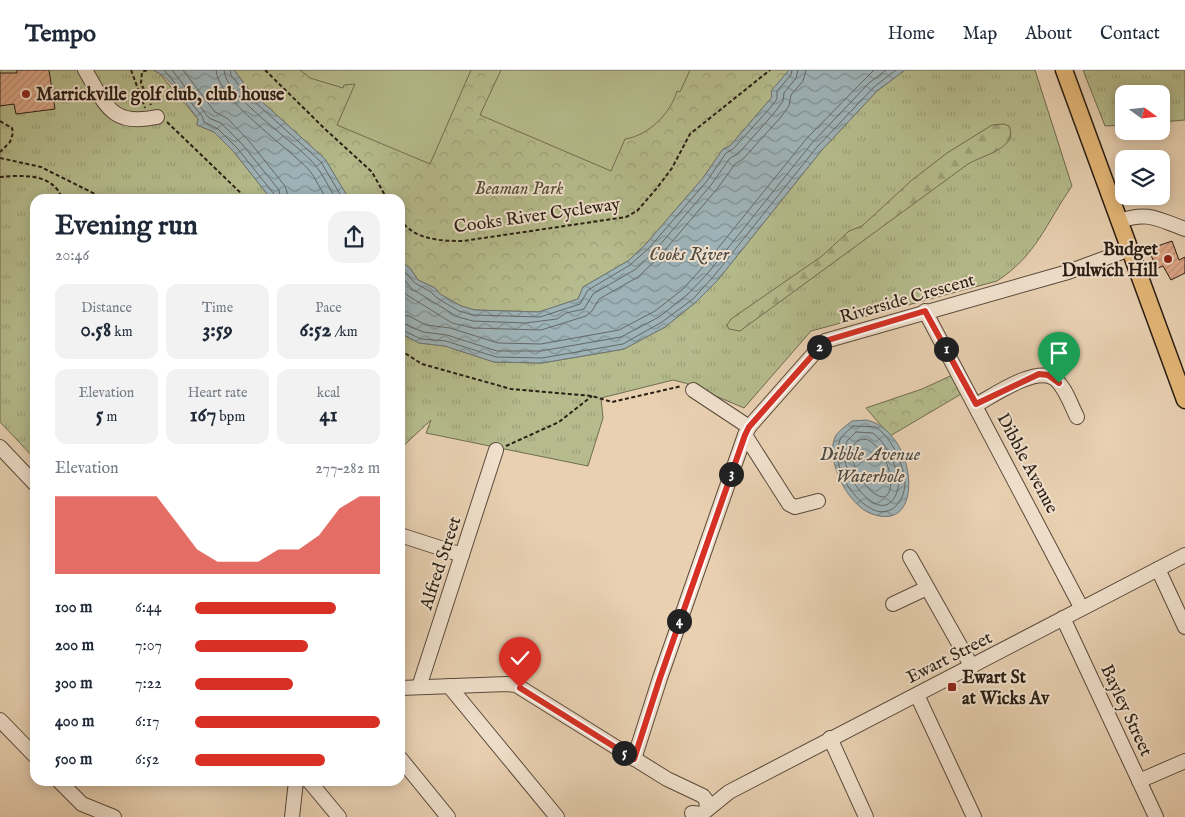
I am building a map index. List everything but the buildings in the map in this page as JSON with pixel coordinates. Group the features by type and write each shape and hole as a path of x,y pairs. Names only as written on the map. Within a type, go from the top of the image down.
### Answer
{"main road":[{"path":"1064,70 1185,400"}],"street":[{"path":"85,70 106,105 115,113 127,120 136,121 153,118"},
{"path":"1119,221 1134,216 1146,215 1185,229"},
{"name":"Riverside Crescent","path":"634,759 663,669 747,431 825,341 925,311 1068,272 1130,249"},
{"name":"Dibble Avenue","path":"925,311 976,404 1081,607"},
{"path":"976,404 1039,374 1048,375 1059,383 1077,417"},
{"path":"694,390 747,431 789,504 795,507 818,501"},
{"path":"0,447 30,479"},
{"name":"Alfred Street","path":"419,687 496,450"},
{"path":"405,537 462,555"},
{"name":"Ewart Street","path":"698,808 830,738 972,667 1081,607 1185,555"},
{"path":"910,557 972,667"},
{"path":"1158,569 1185,626"},
{"path":"893,604 927,588"},
{"name":"Bayley Street","path":"1063,618 1156,817"},
{"path":"405,688 516,685 667,779 698,808"},
{"path":"448,686 557,817"},
{"path":"917,695 974,817"},
{"path":"0,720 30,751"},
{"path":"830,738 866,817"},
{"path":"1140,781 1185,761"},
{"path":"405,764 448,817"},
{"path":"65,786 82,804 114,817"},
{"path":"292,817 295,786"},
{"path":"313,786 339,817"}],"path":[{"path":"132,70 153,118"},
{"path":"146,70 142,72 141,83 153,118"},
{"path":"265,70 372,172 384,194"},
{"name":"Cooks River Cycleway","path":"405,224 425,238 463,241 626,217 637,210 657,188 672,168 690,134 770,70"},
{"path":"153,118 166,121 242,194"},
{"path":"0,121 12,128 14,133 10,142 0,152"},
{"path":"0,158 41,167 95,194"},
{"path":"0,177 43,179 54,184 60,194"},
{"path":"405,353 422,364 492,385 592,396 612,402 681,386 694,390"},
{"path":"496,450 559,422 592,396"}],"green space":[{"path":"0,70 153,70 159,73 198,119 197,125 214,132 234,152 267,194 30,194 30,454 0,422"},
{"name":"Beaman Park","path":"234,70 789,70 772,91 772,97 730,146 723,149 703,178 645,245 628,261 583,287 578,299 539,312 475,310 461,306 440,294 435,288 418,280 410,268 405,264 405,194 346,194 325,159 249,90"},
{"path":"300,70 471,70 430,164 337,125 355,84 344,85 343,88 310,78"},
{"path":"501,70 690,70 680,92 677,91 664,115 642,133 625,139 611,171 480,115"},
{"path":"905,70 1035,70 1072,186 1040,238 1011,271 997,281 811,331 744,408 685,383 673,380 601,398 603,418 588,466 426,433 431,420 405,444 405,336 419,343 445,346 494,362 542,363 624,349 665,327 696,302 717,281 821,151 877,91"},
{"path":"1083,70 1185,70 1185,120 1170,121 1170,85 1115,85 1115,125 1105,126"},
{"path":"1004,124 1009,126 1011,134 1009,140 998,150 968,164 740,331 729,329 727,325 731,319 822,256 849,231 862,226 912,180 947,153 992,125"},
{"path":"959,372 968,390 890,436 866,408 922,389"}],"water":[{"path":"153,70 234,70 249,90 325,159 346,194 267,194 234,152 214,132 197,125 198,119 178,92 160,74"},
{"name":"Cooks River","path":"789,70 905,70 877,91 821,151 717,281 696,302 665,327 624,349 542,363 494,362 445,346 419,343 405,336 405,264 410,268 418,280 435,288 440,294 461,306 475,310 539,312 578,299 583,287 628,261 645,245 703,178 723,149 730,146 772,97 771,91"},
{"name":"Dibble Avenue Waterhole","path":"866,420 878,424 889,433 900,449 906,466 909,489 907,499 902,508 895,514 885,517 872,514 855,502 841,481 833,458 835,437 840,430 852,421"}],"place":[{"name":"Marrickville golf club, club house","path":"26,94"},
{"name":"Budget Dulwich Hill","path":"1168,259"},
{"name":"Ewart St at Wicks Av","path":"952,687"}],"route":[{"path":"520,688 634,759 660,678 745,435 749,427 825,341 925,311 976,404 1029,377 1039,374 1048,375 1059,383"}]}
